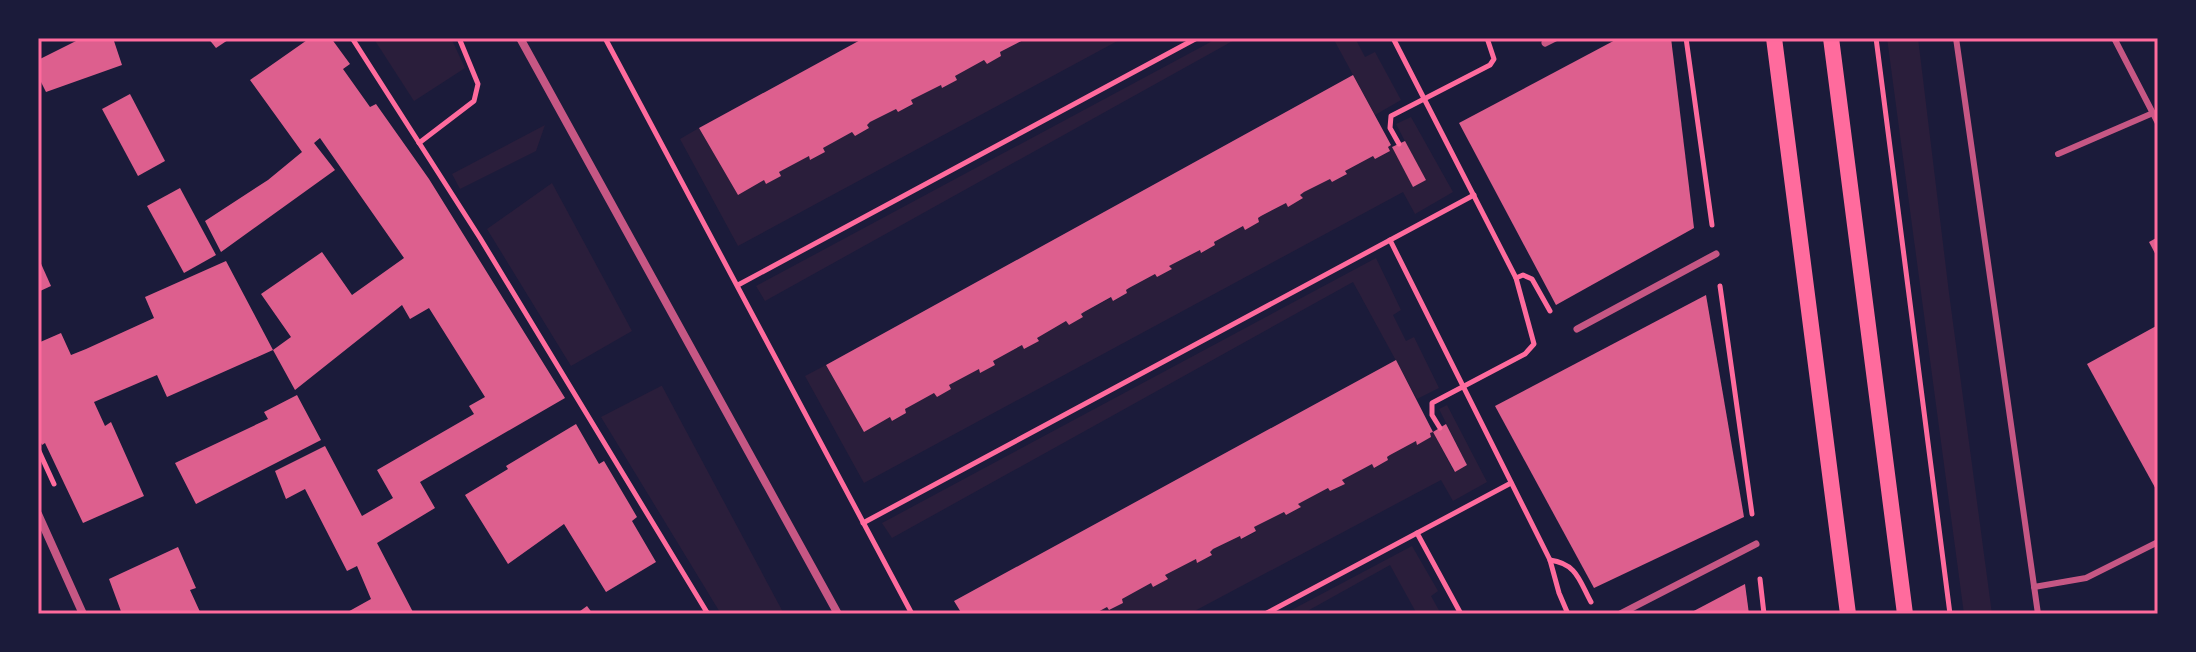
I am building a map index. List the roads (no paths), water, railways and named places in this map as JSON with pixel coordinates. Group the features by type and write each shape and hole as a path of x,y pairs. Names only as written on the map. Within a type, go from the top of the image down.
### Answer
{"main road":[{"path":"1774,38 1848,614"},
{"path":"1831,38 1905,614"}],"street":[{"path":"520,38 838,614"},
{"path":"1545,43 1555,38"},
{"path":"1577,329 1716,254"},
{"path":"38,514 83,614"},
{"path":"1620,614 1756,544"}],"lane":[{"path":"1956,38 2038,614"},
{"path":"2114,38 2158,123"},
{"path":"2058,154 2153,113"},
{"path":"2034,587 2086,578 2158,542"}]}
